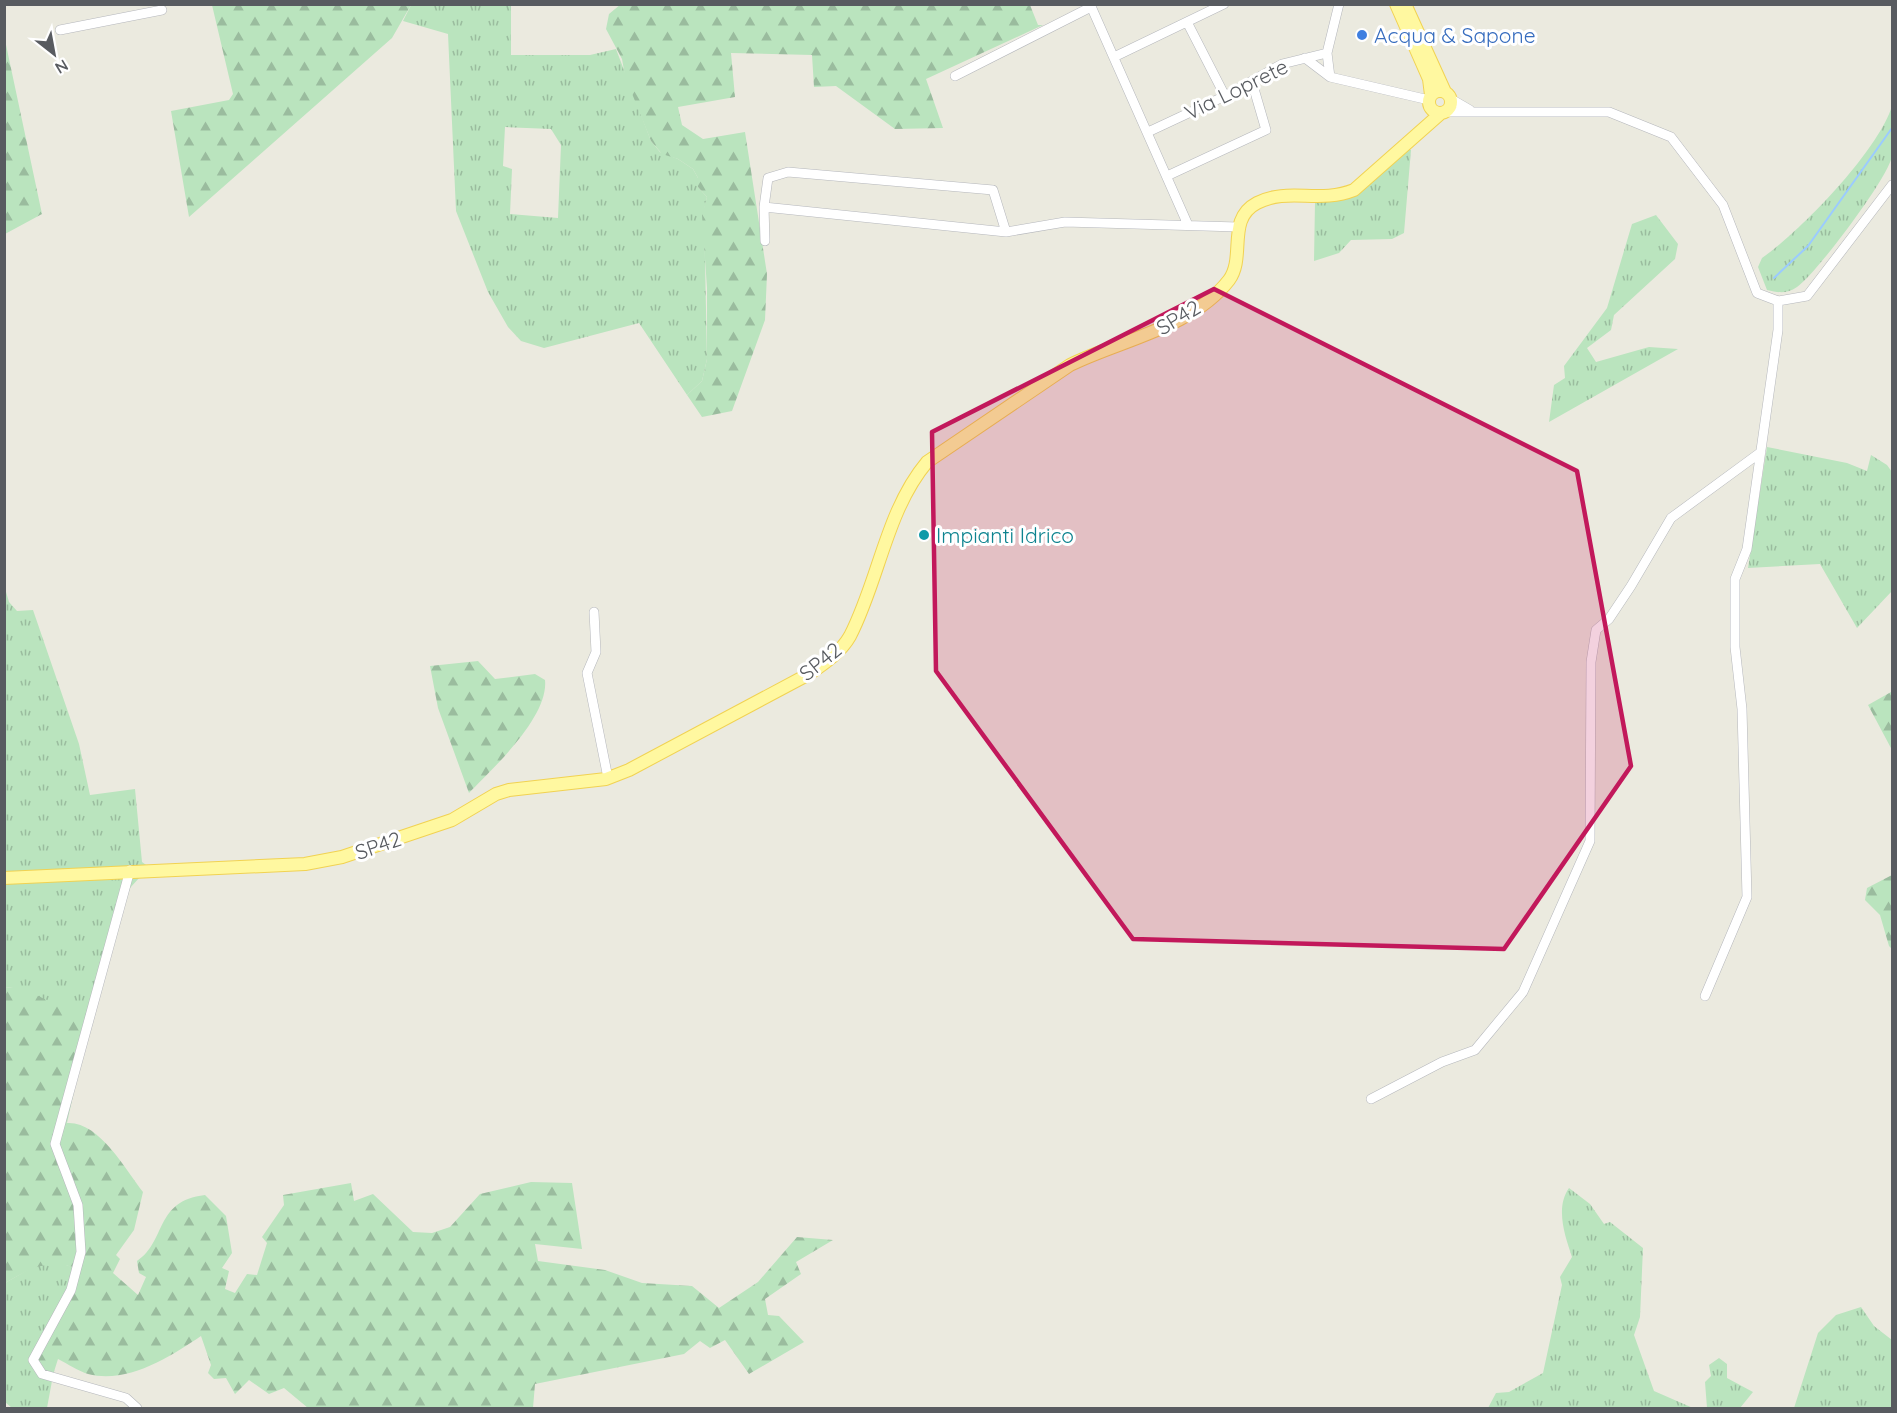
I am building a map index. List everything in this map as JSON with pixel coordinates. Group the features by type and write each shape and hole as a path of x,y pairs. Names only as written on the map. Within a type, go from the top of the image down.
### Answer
{"main road":[{"path":"1396,4 1429,79 1433,112 1443,113"},
{"path":"1238,227 1246,210 1272,197 1337,197 1354,190 1420,129 1443,113 1448,96 1405,4"},
{"path":"1420,129 1430,101 1438,91 1448,96"},
{"name":"SP42","path":"4,878 129,870 246,867 328,860 452,820 496,794 509,790 608,778 650,758 822,666 849,637 892,526 914,477 927,462 1070,365 1091,354 1151,334 1212,296 1232,276 1236,265 1238,227"}],"street":[{"path":"1114,57 1224,4"},
{"path":"1330,77 1326,63 1327,52 1340,4"},
{"path":"955,76 1091,6 1188,225"},
{"path":"60,30 162,10"},
{"path":"1187,22 1225,96"},
{"name":"Via Loprete","path":"1148,132 1225,96 1282,64 1327,52"},
{"path":"1305,58 1330,77 1430,101"},
{"path":"1167,176 1266,130 1252,82"},
{"path":"1448,96 1472,111"},
{"path":"1443,113 1472,111 1609,112 1671,137 1723,205 1757,293 1778,302 1807,297 1893,185"},
{"path":"765,241 764,207 768,178 788,172 993,190 1006,232"},
{"path":"764,207 1006,232 1065,222 1238,227"},
{"path":"1705,996 1747,897 1742,709 1735,647 1735,579 1747,549 1778,330 1778,302"},
{"path":"1371,1099 1442,1062 1475,1050 1523,992 1590,841 1590,662 1596,630 1609,619 1671,518 1761,452"},
{"path":"594,612 596,652 587,673 608,778"},
{"path":"129,870 55,1144 78,1205 81,1252 71,1290 33,1360 42,1374 126,1398 137,1408"}],"highlighted area":[{"path":"1214,289 1577,471 1631,766 1504,949 1133,939 936,671 932,432"}],"green space":[{"path":"621,4 1030,5 1038,25 1043,25 926,79 943,128 895,129 836,86 814,87 812,55 731,53 735,97 678,107 682,125 703,139 745,132 767,274 765,320 732,411 702,417 687,395 702,381 707,359 707,288 702,215 707,197 698,187 698,178 693,169 678,159 662,154 651,141 625,76 622,59 606,29 609,14"},
{"path":"212,5 411,5 392,38 189,217 171,111 229,100 233,94"},
{"path":"411,5 511,5 511,55 590,55 616,49 651,141 660,152 678,159 693,169 698,178 698,187 707,197 704,210 707,359 702,381 687,395 639,323 544,348 521,341 508,327 488,292 456,211 448,34 403,21","holes":["505,127 551,129 561,145 558,218 510,214 512,169 503,166"]},
{"path":"5,40 42,214 4,234"},
{"path":"1892,106 1894,137 1892,156 1879,184 1819,264 1797,287 1783,292 1767,290 1758,267 1762,258 1817,210 1855,167 1884,124"},
{"path":"1408,148 1411,150 1404,233 1392,239 1351,240 1339,253 1314,261 1315,202 1353,197"},
{"path":"1656,215 1678,244 1675,259 1614,315 1611,330 1587,348 1596,362 1649,347 1678,349 1549,422 1554,385 1565,378 1564,366 1607,308 1632,224"},
{"path":"1767,447 1847,463 1867,471 1871,455 1887,465 1892,472 1892,591 1857,628 1820,564 1748,568"},
{"path":"4,585 9,602 17,611 33,610 79,744 90,795 135,789 142,862 149,867 5,875"},
{"path":"478,661 495,679 535,674 545,680 544,694 529,725 505,756 469,793 438,708 430,666"},
{"path":"1891,692 1892,694 1892,750 1868,705"},
{"path":"1892,875 1892,949 1889,946 1880,915 1865,900 1867,888"},
{"path":"140,877 130,888 91,1015 87,1006 54,1004 23,989 5,988 4,882"},
{"path":"21,986 52,1002 88,1005 91,1015 67,1123 79,1124 100,1138 143,1192 134,1230 116,1255 120,1259 113,1273 138,1295 146,1277 139,1273 137,1261 153,1243 169,1213 177,1205 189,1199 205,1195 226,1216 232,1253 222,1268 229,1271 225,1289 235,1293 247,1274 257,1275 267,1243 262,1237 284,1205 283,1195 351,1183 354,1201 373,1194 413,1232 432,1233 450,1227 480,1194 531,1182 572,1183 582,1249 535,1244 538,1261 605,1270 642,1283 692,1286 719,1308 758,1282 797,1237 833,1240 796,1262 801,1274 765,1299 768,1315 779,1316 804,1342 749,1374 725,1340 710,1348 700,1341 684,1354 535,1384 533,1408 308,1408 284,1388 269,1394 249,1380 235,1394 226,1378 214,1379 208,1373 211,1365 201,1336 148,1367 118,1375 88,1374 58,1359 52,1378 30,1356 63,1304 73,1267 45,1265 5,1283 5,988"},
{"path":"1569,1188 1590,1204 1604,1224 1610,1222 1643,1248 1640,1317 1634,1335 1654,1391 1693,1408 1488,1408 1496,1393 1509,1392 1543,1373 1562,1285 1560,1277 1572,1257 1564,1231 1562,1213"},
{"path":"55,1262 73,1267 47,1408 12,1408 5,1402 5,1283 31,1268"},
{"path":"1861,1307 1874,1326 1892,1340 1892,1408 1794,1408 1818,1333 1836,1315"},
{"path":"1719,1358 1727,1364 1727,1378 1753,1392 1740,1408 1707,1408 1705,1382 1711,1376 1709,1365"}],"waterway":[{"path":"1774,278 1808,246 1892,128"}],"place":[{"name":"Acqua & Sapone","path":"1362,35"},
{"name":"Impianti Idrico","path":"924,535"}]}
